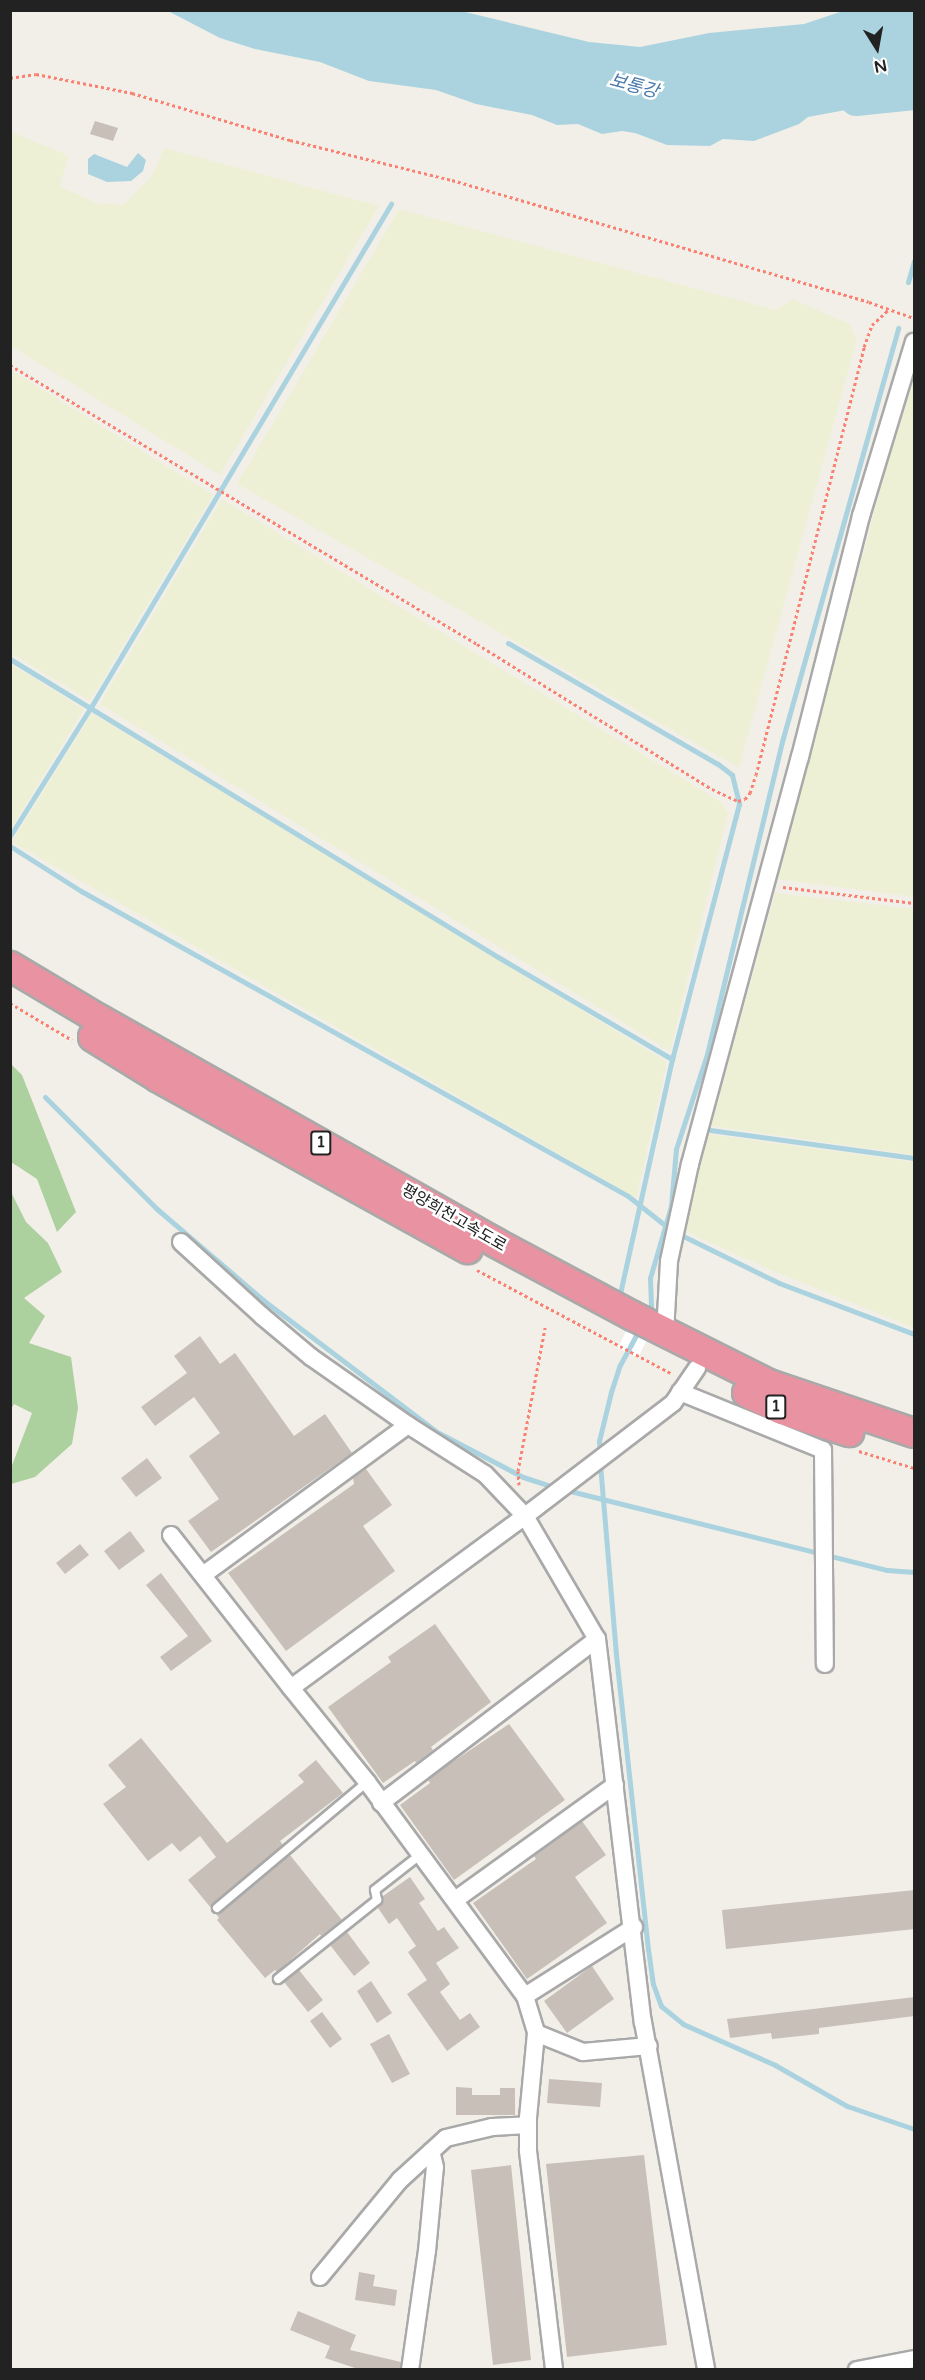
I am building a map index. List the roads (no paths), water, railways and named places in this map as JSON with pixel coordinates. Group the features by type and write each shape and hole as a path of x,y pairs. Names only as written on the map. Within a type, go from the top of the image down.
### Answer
{"highway":[{"name":"평양희천고속도로","path":"10,966 99,1019 496,1243 640,1336 769,1384 915,1433"},
{"name":"평양희천고속도로","path":"10,987 159,1078 697,1368 782,1410 858,1435 915,1450"}],"street":[{"path":"640,1336 665,1292 675,1232 861,516 915,342"},
{"path":"181,1242 311,1357 408,1425 485,1474 525,1516 597,1639 634,1927 643,2022 706,2370"},
{"path":"291,1688 525,1516 607,1451 673,1403 697,1368"},
{"path":"680,1392 823,1450 825,1664"},
{"path":"203,1575 408,1425"},
{"path":"171,1535 367,1782 525,1996 536,2033 528,2151 554,2370"},
{"path":"381,1803 597,1639"},
{"path":"455,1900 615,1785"},
{"path":"525,1996 634,1927"},
{"path":"536,2033 583,2052 649,2046"},
{"path":"320,2277 400,2180 446,2138 492,2127 528,2125"},
{"path":"410,2370 430,2227 435,2168 431,2151"},
{"path":"857,2370 915,2358"}],"lane":[{"path":"218,1908 367,1782"},
{"path":"278,1979 377,1900 375,1890 421,1854"}],"water":[{"path":"168,11 461,11 589,42 640,47 709,33 804,24 843,11 914,11 914,91 851,109 808,117 799,124 754,141 723,139 710,146 667,145 635,133 622,131 602,134 578,124 557,125 532,115 476,104 436,90 369,81 320,62 255,49 220,38"},
{"path":"138,153 146,160 143,171 131,181 107,182 88,174 88,159 94,154 127,167"}],"waterway":[{"name":"보통강","path":"856,100 914,94"},
{"path":"10,836 91,707 391,204"},
{"path":"908,282 914,261"},
{"path":"647,1315 651,1306 650,1278 671,1206 676,1149 707,1054 783,738 898,328"},
{"path":"508,643 718,764 732,775 739,804 672,1059 619,1298"},
{"path":"10,659 498,957 672,1059"},
{"path":"10,846 81,891 628,1196 666,1226"},
{"path":"45,1097 157,1209 263,1300 437,1432 523,1477 557,1488"},
{"path":"710,1130 914,1158"},
{"path":"679,1234 779,1283 914,1334"},
{"path":"600,1455 599,1441 611,1392 620,1365 640,1328"},
{"path":"600,1464 616,1655 648,1949 653,1984 661,2006 683,2024 775,2065 847,2106 914,2129"},
{"path":"566,1490 887,1570 914,1572"}]}
